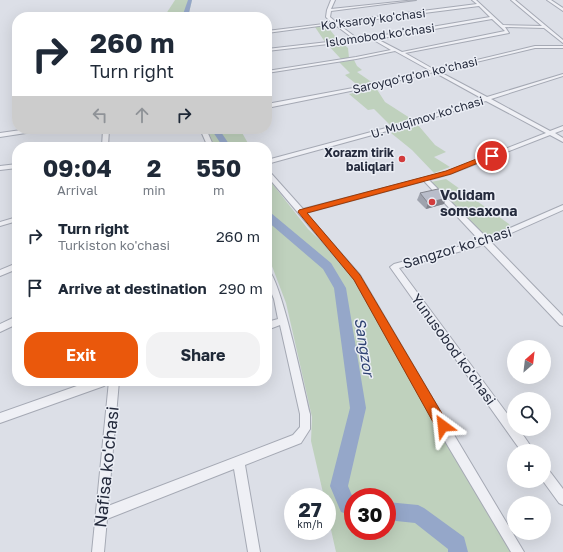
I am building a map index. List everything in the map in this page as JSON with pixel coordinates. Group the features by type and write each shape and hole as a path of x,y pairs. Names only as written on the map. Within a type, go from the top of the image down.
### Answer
{"street":[{"path":"333,0 328,10 328,16 336,24 358,40"},
{"path":"328,10 414,0"},
{"path":"401,53 508,32 474,0"},
{"path":"514,0 563,42"},
{"path":"549,0 563,10"},
{"name":"Ko'ksaroy ko'chasi","path":"272,31 479,5"},
{"name":"Islomobod ko'chasi","path":"272,49 373,38 493,18"},
{"path":"501,26 545,26"},
{"path":"373,38 563,140"},
{"name":"Saroyqo'rg'on ko'chasi","path":"272,105 435,72 534,47 563,47"},
{"path":"272,71 356,58 394,50"},
{"name":"U. Muqimov ko'chasi","path":"272,161 414,122 563,75"},
{"path":"302,212 448,173 563,128"},
{"path":"0,134 12,132"},
{"path":"0,168 12,167"},
{"path":"272,178 357,277 518,552"},
{"path":"425,179 563,322"},
{"name":"Sangzor ko'chasi","path":"394,267 485,242 563,207"},
{"path":"0,224 12,220"},
{"name":"Yunusobod ko'chasi","path":"394,267 523,444"},
{"path":"0,273 12,268"},
{"path":"102,515 297,439 305,429 305,414 278,299 272,284"},
{"path":"272,324 282,321"},
{"path":"0,328 12,322"},
{"path":"0,418 90,386"},
{"name":"Nafisa ko'chasi","path":"98,552 114,386"},
{"path":"238,462 254,552"},
{"path":"551,483 563,499"}],"green space":[{"path":"175,0 192,0 189,12 167,12"},
{"path":"327,26 338,40 325,42 315,27"},
{"path":"341,42 348,48 349,58 341,59 327,44"},
{"path":"354,60 357,66 362,70 357,72 373,83 360,87 345,75 350,73 339,62"},
{"path":"376,88 385,102 413,120 392,127 374,109 368,110 349,94"},
{"path":"418,125 435,145 446,152 434,157 450,167 434,173 412,150 391,133"},
{"path":"209,134 243,134 247,142 213,142"},
{"path":"446,179 509,224 511,228 484,237 431,182"},
{"path":"272,183 308,229 328,248 354,280 512,552 336,552 333,540 336,540 336,488 322,488 311,441 312,417 286,303 272,266"}],"building":[{"path":"438,189 446,198 428,203 420,193"}],"waterway":[{"name":"Sangzor","path":"186,12 190,0"},
{"name":"Sangzor","path":"218,134 224,142"},
{"name":"Sangzor","path":"272,219 327,266 340,288 358,408 339,486 344,498"},
{"name":"Sangzor","path":"396,512 418,514 457,544 458,552"}],"place":[{"name":"Xorazm tirik baliqlari","path":"402,159"},
{"name":"Volidam somsaxona","path":"432,202"}],"route":[{"path":"443,426 357,277 302,212 448,173 492,156"}]}
